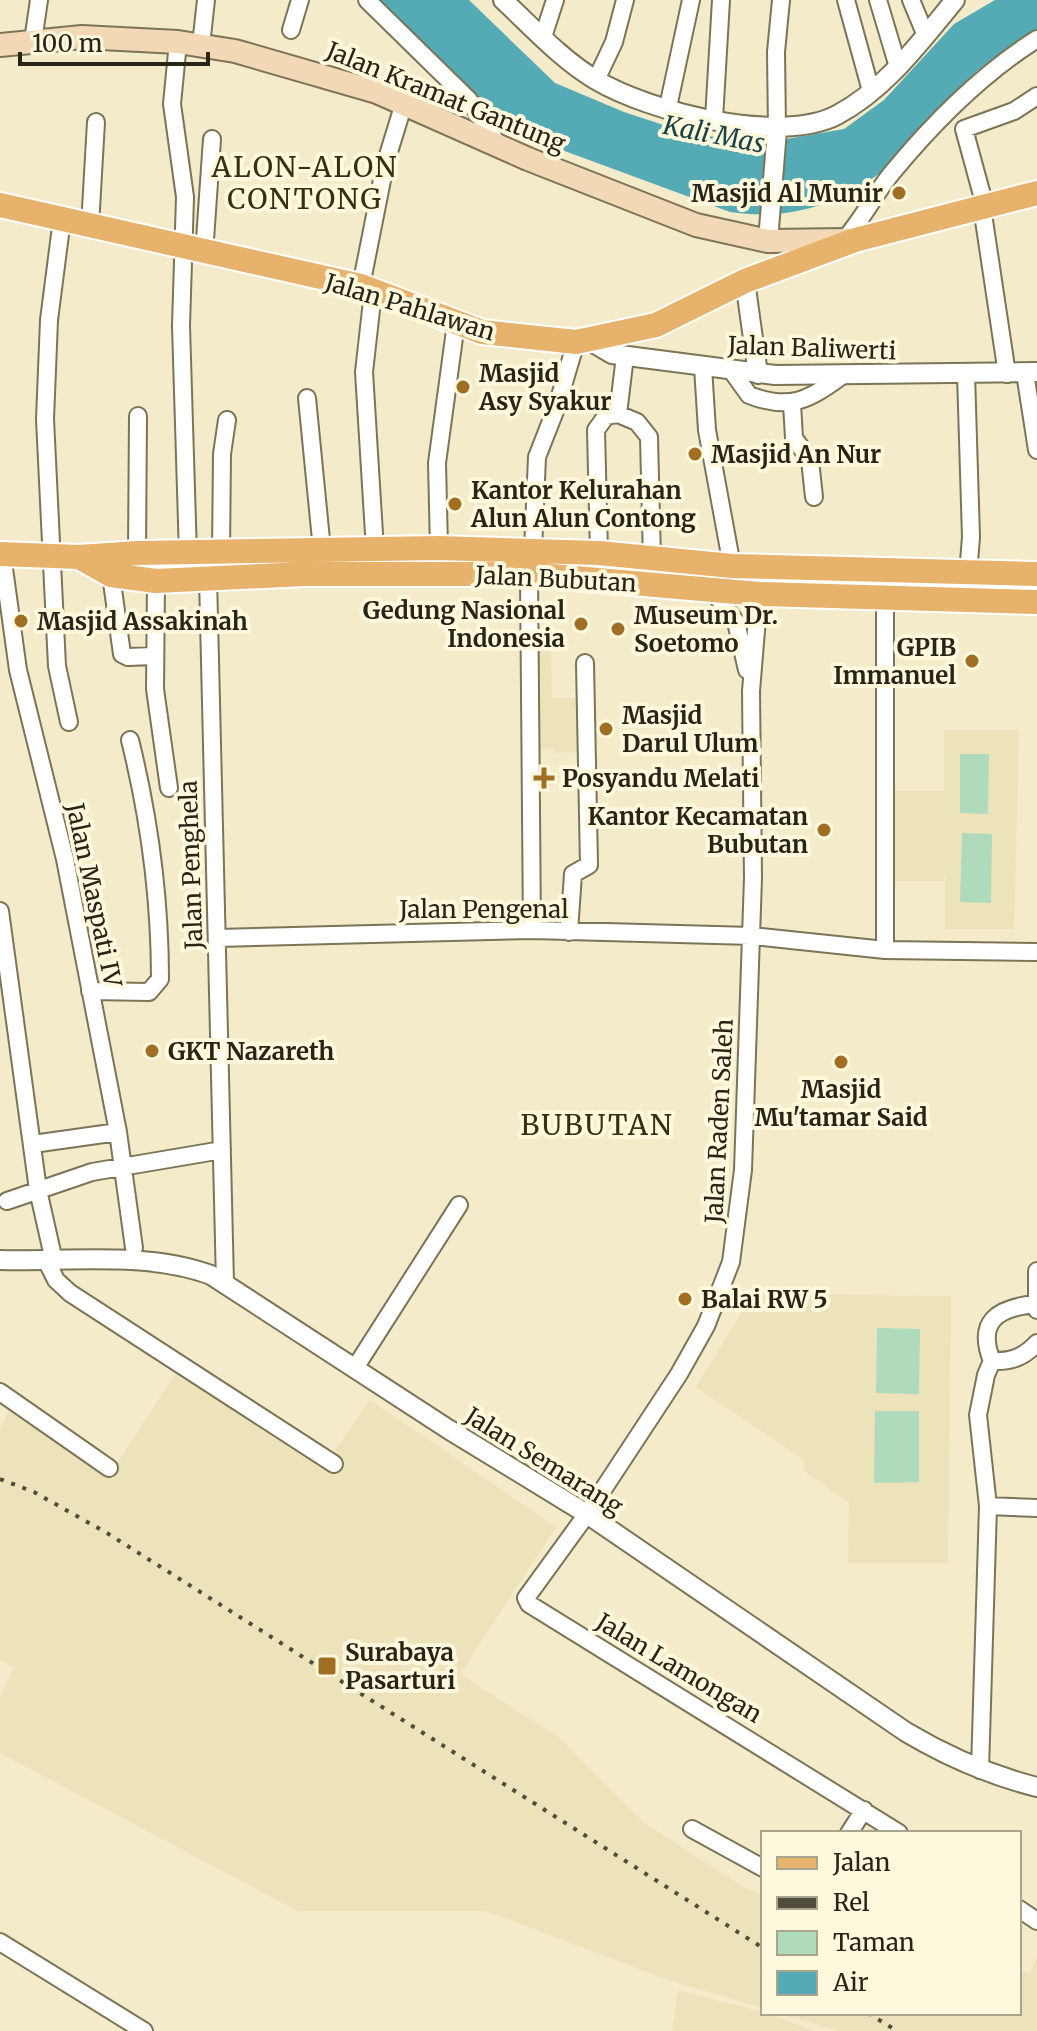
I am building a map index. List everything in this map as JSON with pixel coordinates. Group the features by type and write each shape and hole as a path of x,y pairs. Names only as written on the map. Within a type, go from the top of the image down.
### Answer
{"main road":[{"name":"Jalan Kramat Gantung","path":"0,45 82,37 178,42 306,68 404,103 499,146 696,225 850,240"},
{"name":"Jalan Pahlawan","path":"0,205 193,252 367,289 456,323 509,337 583,341 656,325 745,281 850,240 1037,193"},
{"name":"Jalan Bubutan","path":"1,554 79,557 137,553 188,555 439,548 504,550 531,562 656,585 759,594 1037,602"},
{"name":"Jalan Bubutan","path":"79,557 111,575 156,581 531,562 599,553 732,566 1037,574"},
{"path":"656,585 693,564"},
{"path":"939,597 968,574"}],"street":[{"path":"33,41 39,0"},
{"path":"201,45 206,0"},
{"path":"291,30 300,0"},
{"path":"367,0 469,100 499,146"},
{"path":"503,0 596,80 668,107 776,134 836,116 871,91 898,67 955,0"},
{"path":"543,37 555,0"},
{"path":"596,80 614,42 625,0"},
{"path":"668,107 691,0"},
{"path":"714,119 721,0"},
{"path":"770,232 776,134 776,52 781,0"},
{"path":"846,0 871,91"},
{"path":"878,0 898,67"},
{"path":"911,0 926,36"},
{"path":"850,240 888,177 953,107 1002,61 1037,39"},
{"path":"178,42 172,104 193,252"},
{"path":"1037,96 1014,111 964,129 1023,373 1037,450"},
{"path":"375,550 364,372 367,289 385,165 404,103"},
{"path":"90,226 96,122"},
{"path":"188,555 181,326 212,139"},
{"path":"62,219 45,378 57,666 69,722"},
{"path":"745,281 758,374"},
{"path":"439,548 437,463 456,323"},
{"path":"532,930 531,562 537,457 583,341"},
{"name":"Jalan Baliwerti","path":"583,341 625,356 758,374 1023,373"},
{"path":"618,414 625,356"},
{"path":"703,367 707,430 732,566"},
{"path":"731,370 749,395 792,404 822,390 843,375"},
{"path":"966,374 971,537 968,574"},
{"path":"307,398 322,550"},
{"path":"792,404 794,438 810,460 814,497"},
{"path":"599,553 596,430 606,416 618,414 637,422 649,437 652,560"},
{"path":"137,553 138,416"},
{"path":"221,554 222,454 227,420"},
{"name":"Jalan Maspati IV","path":"1,554 20,681 65,859 118,1132 134,1248"},
{"path":"111,575 121,651 128,657 153,656"},
{"name":"Jalan Penghela","path":"208,578 225,1283"},
{"path":"139,777 168,780 153,656 156,581"},
{"name":"Jalan Raden Saleh","path":"711,589 736,622 751,691"},
{"name":"Jalan Raden Saleh","path":"587,1514 679,1374 706,1326 731,1262 743,1170 752,936 751,691 759,594"},
{"path":"885,598 885,950"},
{"path":"569,932 573,874 589,865 585,663"},
{"path":"90,991 149,992 160,979 158,921 139,777 130,740"},
{"path":"0,911 38,1190 56,1280 70,1293 334,1464"},
{"name":"Jalan Pengenal","path":"218,938 532,930 752,936 885,950 1037,952"},
{"path":"33,1144 118,1132"},
{"path":"7,1201 124,1165 222,1150"},
{"path":"355,1368 459,1205"},
{"name":"Jalan Semarang","path":"0,1260 99,1260 178,1267 201,1272 225,1283 587,1514 906,1732 980,1770 1037,1787"},
{"path":"980,1770 988,1506 978,1415 992,1361 986,1340 991,1322 1011,1307 1036,1307 1037,1271"},
{"path":"992,1361 1007,1362 1018,1358 1037,1344"},
{"path":"0,1392 109,1468"},
{"path":"988,1506 1037,1508"},
{"name":"Jalan Lamongan","path":"587,1514 527,1593 529,1604 896,1831"},
{"path":"850,1831 864,1810"},
{"path":"692,1829 761,1867"},
{"path":"0,1942 144,2031"}],"shaded area":[{"path":"551,642 552,698 579,698 581,752 554,753 553,749 528,748 528,643"},
{"path":"944,730 1019,730 1014,929 945,929 945,868 944,881 889,881 888,791 944,791"},
{"path":"753,1294 951,1296 948,1563 848,1563 849,1503 804,1471 804,1460 696,1387"},
{"path":"177,1371 322,1469 370,1400 556,1527 460,1674 560,1738 643,1822 745,1888 761,1893 761,2007 671,1981 486,1911 298,1911 0,1753 0,1697 14,1668 0,1660 0,1429 10,1409 109,1476"},
{"path":"1037,1957 1037,2031 839,2031 785,2015 1021,2015 1021,1971 1030,1973"},
{"path":"678,1990 761,2011 761,2015 771,2015 814,2031 672,2031"}],"green space":[{"path":"960,754 989,754 988,814 960,813"},
{"path":"962,833 992,834 991,903 960,902"},
{"path":"877,1328 920,1329 919,1394 876,1393"},
{"path":"875,1411 919,1411 919,1482 874,1483"}],"water":[{"path":"379,0 469,0 555,83 624,112 685,132 758,144 844,129 884,100 954,24 995,0 1037,0 1037,31 998,55 971,77 925,133 883,171 837,198 813,207 787,213 759,214 730,212 543,143 486,105"}],"railway":[{"path":"0,1479 34,1492 107,1533 761,1947"},
{"path":"871,2015 897,2031"}],"place":[{"name":"Masjid Al Munir","path":"899,193"},
{"name":"Masjid Asy Syakur","path":"463,387"},
{"name":"Masjid An Nur","path":"695,454"},
{"name":"Kantor Kelurahan Alun Alun Contong","path":"455,504"},
{"name":"Masjid Assakinah","path":"21,621"},
{"name":"Gedung Nasional Indonesia","path":"581,624"},
{"name":"Museum Dr. Soetomo","path":"618,629"},
{"name":"GPIB Immanuel","path":"972,661"},
{"name":"Masjid Darul Ulum","path":"606,729"},
{"name":"Posyandu Melati","path":"544,778"},
{"name":"Kantor Kecamatan Bubutan","path":"824,830"},
{"name":"GKT Nazareth","path":"152,1051"},
{"name":"Masjid Mu'tamar Said","path":"841,1062"},
{"name":"Balai RW 5","path":"685,1299"},
{"name":"Surabaya Pasarturi","path":"327,1666"}],"district":[{"name":"ALON-ALON CONTONG","path":"305,183"},
{"name":"BUBUTAN","path":"597,1125"}],"water label":[{"name":"Kali Mas","path":"714,134"}]}
